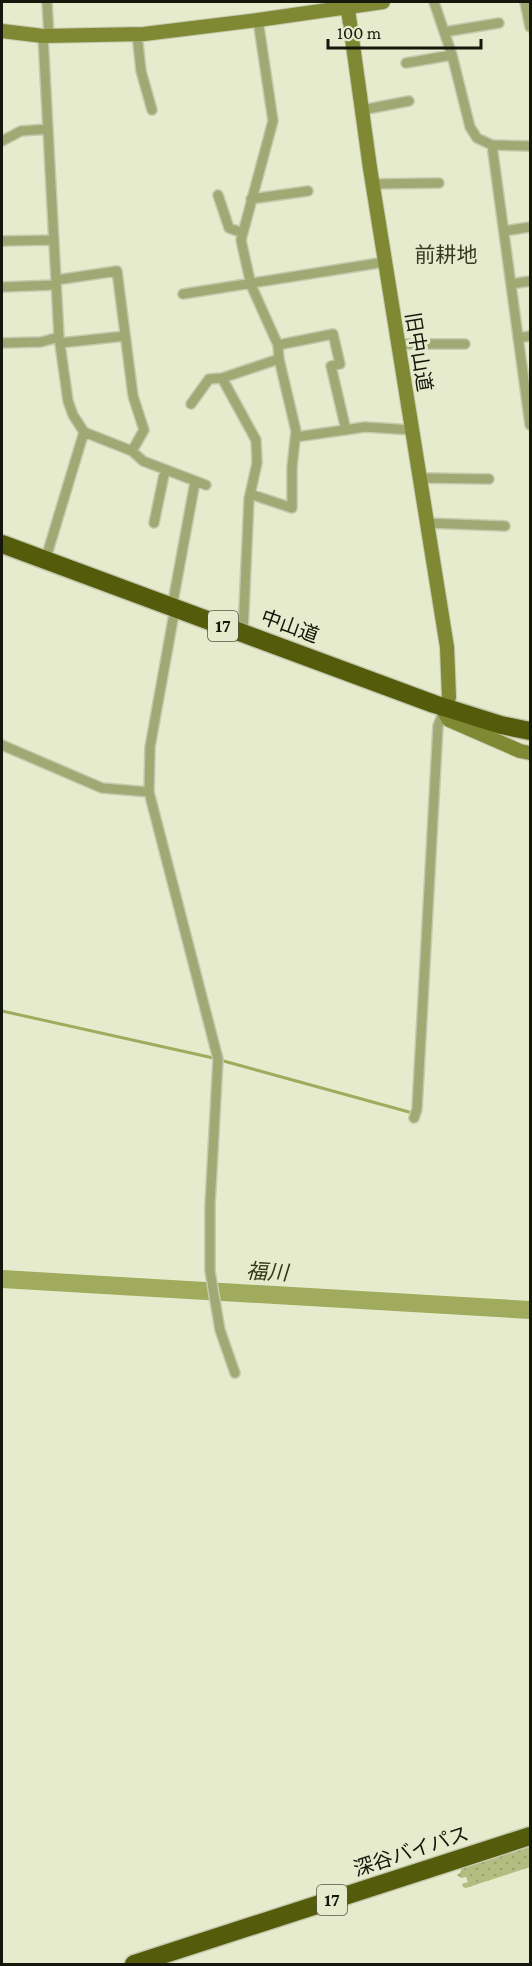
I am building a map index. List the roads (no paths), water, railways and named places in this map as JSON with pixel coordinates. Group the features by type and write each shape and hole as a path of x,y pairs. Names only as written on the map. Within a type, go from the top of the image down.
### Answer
{"highway":[{"name":"中山道","path":"2,544 445,708 526,730"},
{"name":"深谷バイパス","path":"134,1965 531,1836"}],"street":[{"path":"46,2 48,129 59,340 68,401 84,432 132,451 143,461 206,485"},
{"path":"2,31 46,36 138,34 258,20 302,8 383,2"},
{"path":"434,2 452,55 470,127 477,138 492,145 531,146"},
{"path":"525,2 530,22"},
{"name":"旧中山道","path":"347,5 372,184 447,647 449,698 445,708"},
{"path":"250,494 292,508 292,467 296,437 278,345 251,285 241,240 273,121 258,20"},
{"path":"444,33 499,23"},
{"path":"138,34 141,71 152,110"},
{"path":"406,63 452,55"},
{"path":"362,110 409,101"},
{"path":"2,141 21,130 48,129"},
{"path":"492,145 518,338 528,390 531,425"},
{"path":"372,184 439,183"},
{"path":"251,199 308,191"},
{"path":"218,195 229,228 243,232"},
{"path":"504,231 531,227"},
{"path":"2,241 54,240"},
{"path":"183,294 385,262"},
{"path":"2,286 56,282 117,271 133,396 144,430 132,451"},
{"path":"511,284 531,281"},
{"path":"278,345 333,334 340,364 331,366 346,430"},
{"path":"2,343 125,336"},
{"path":"518,338 531,336"},
{"path":"399,344 465,344"},
{"path":"191,404 209,379 222,378 279,359"},
{"path":"222,378 256,440 256,463 250,494 243,633"},
{"path":"296,437 365,427 412,430"},
{"path":"45,561 84,432"},
{"path":"154,524 165,470"},
{"path":"419,478 489,479"},
{"path":"195,482 150,747 149,792 218,1059 210,1204 210,1271 220,1330 235,1373"},
{"path":"426,523 505,526"},
{"path":"445,708 449,720 520,751 531,753"},
{"path":"414,1118 417,1109 438,726 445,708"},
{"path":"526,730 520,741 531,753"},
{"path":"2,745 102,788 149,792"}],"waterway":[{"path":"2,1011 209,1057 409,1112"},
{"name":"福川","path":"2,1279 530,1310"}],"district":[{"name":"前耕地","path":"446,255"}]}
